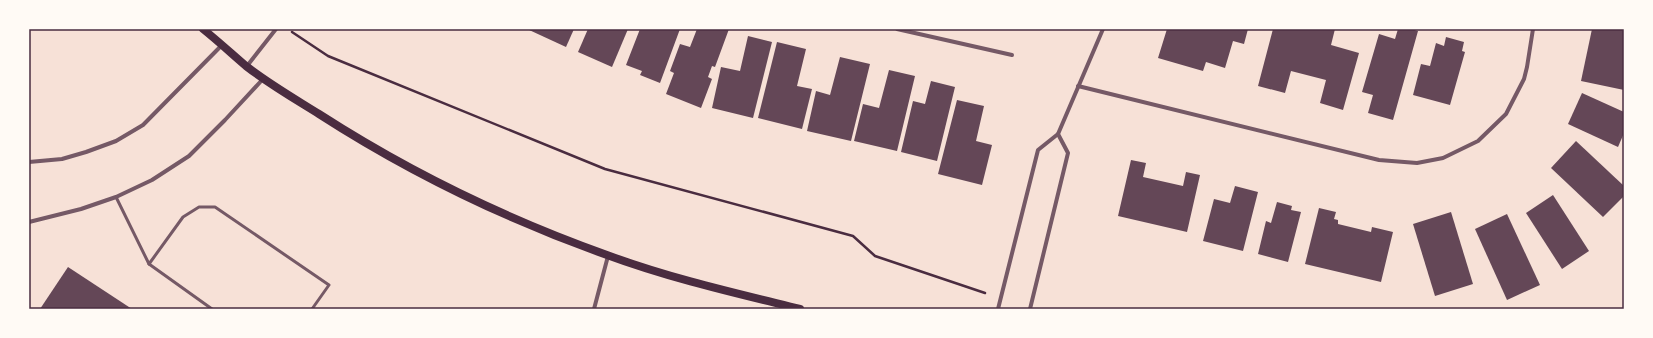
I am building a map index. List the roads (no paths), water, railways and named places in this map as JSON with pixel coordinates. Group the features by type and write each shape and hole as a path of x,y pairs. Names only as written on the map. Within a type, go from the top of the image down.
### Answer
{"main road":[{"path":"203,29 263,78 345,131 412,170 498,211 608,256 683,278 800,309"}],"street":[{"path":"247,66 276,29"},
{"path":"897,29 1012,55"},
{"path":"998,309 1038,150 1058,134 1103,29"},
{"path":"1078,86 1379,160 1417,163 1443,158 1478,141 1506,114 1524,79 1533,29"},
{"path":"29,162 62,159 86,152 116,141 143,125 222,45"},
{"path":"29,222 81,209 116,197 152,180 189,156 225,120 263,78"},
{"path":"1030,309 1068,154 1058,134"},
{"path":"594,309 608,256"}],"lane":[{"path":"116,197 149,264 212,309"},
{"path":"149,264 183,216 198,207 215,207 329,285 312,309"}]}
